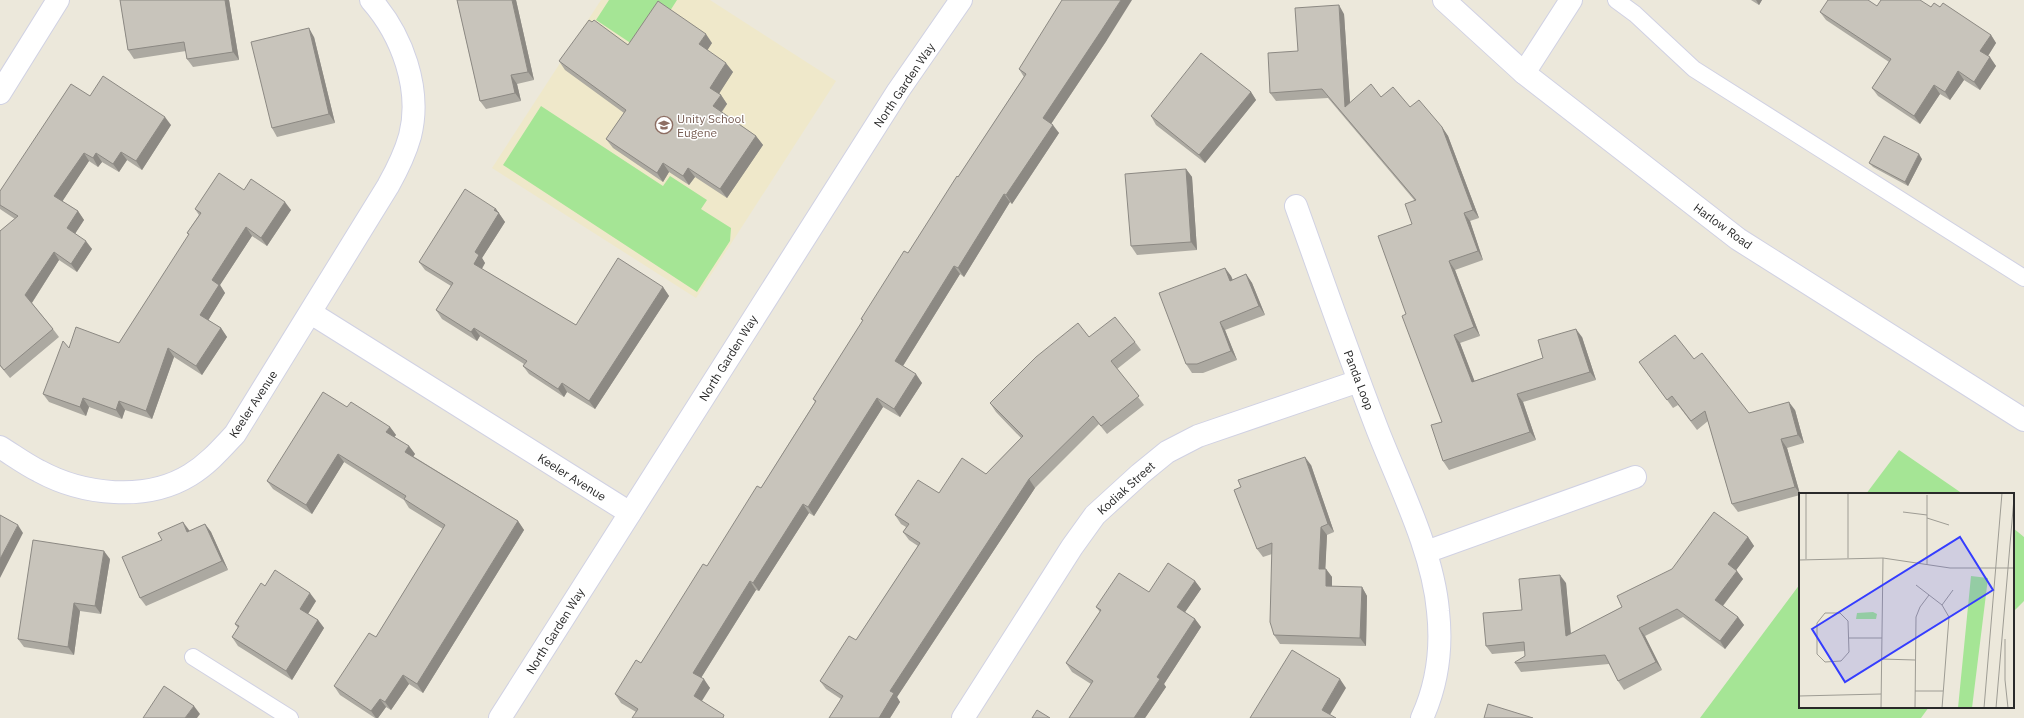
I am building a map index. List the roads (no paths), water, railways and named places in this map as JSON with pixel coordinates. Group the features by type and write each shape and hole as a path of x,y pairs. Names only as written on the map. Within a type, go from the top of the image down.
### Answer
{"street":[{"path":"0,92 58,0"},
{"name":"Keeler Avenue","path":"0,447 44,474 89,489 111,492 131,492 170,485 190,475 209,461 235,434 388,186 405,153 410,135 413,111 409,77 404,56 387,20 371,0"},
{"name":"North Garden Way","path":"500,718 898,91 961,0"},
{"name":"Harlow Road","path":"1444,0 1524,73 1738,239 2024,420"},
{"path":"1524,73 1572,0"},
{"name":"Panda Loop","path":"1296,206 1359,381 1426,552 1438,610 1439,651 1433,685 1422,718"},
{"name":"Keeler Avenue","path":"311,313 630,513"},
{"name":"Kodiak Street","path":"963,718 1072,547 1096,516 1140,474 1166,452 1198,436 1359,381"},
{"path":"1426,552 1635,477"}],"lane":[{"path":"1616,0 1636,14 1694,70 2024,278"},
{"path":"194,657 290,718"}],"place":[{"name":"Unity School Eugene","path":"664,125"}]}
